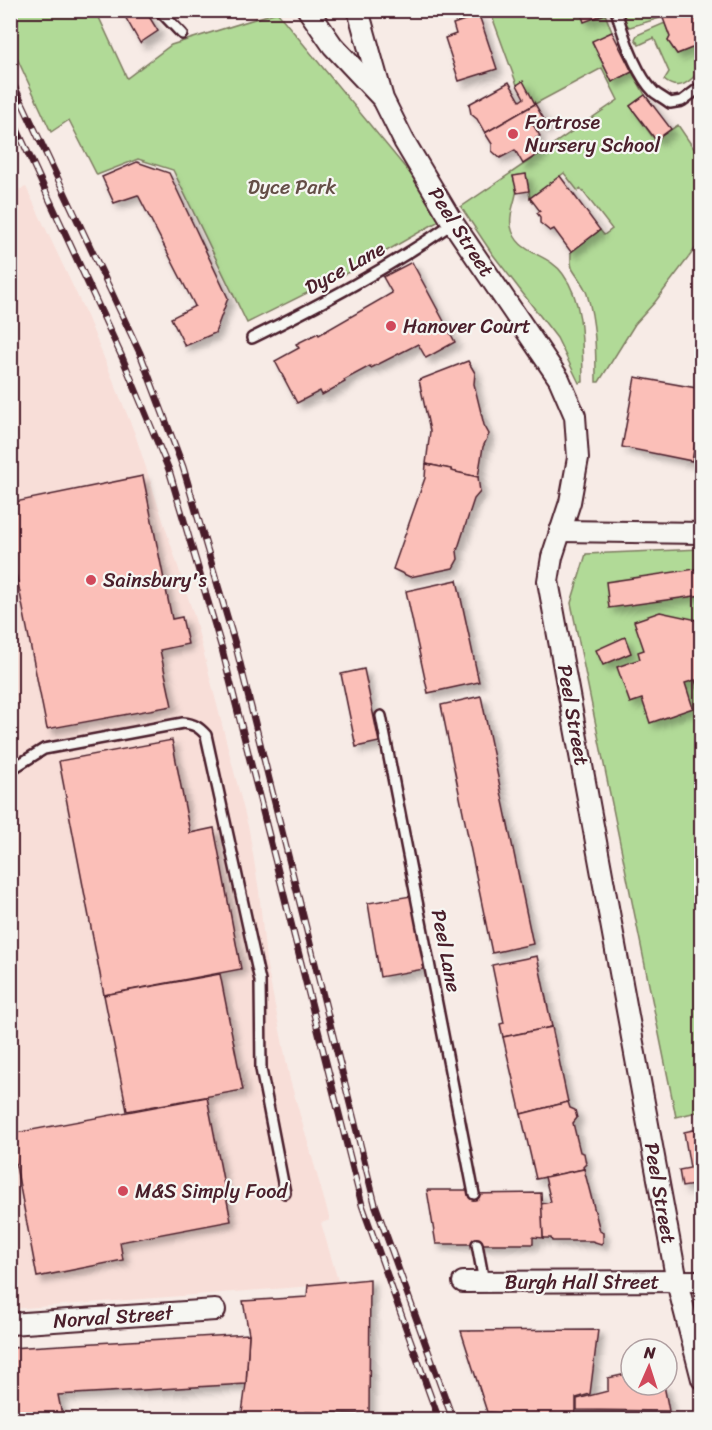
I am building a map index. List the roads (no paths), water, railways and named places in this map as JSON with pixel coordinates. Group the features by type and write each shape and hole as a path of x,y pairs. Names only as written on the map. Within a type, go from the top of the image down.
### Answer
{"street":[{"path":"308,10 333,46 383,99"},
{"path":"358,10 383,99"},
{"name":"Peel Street","path":"383,99 404,141 453,223 559,379 575,416 578,458 570,502 552,557 548,580 677,1282 702,1379"},
{"path":"560,531 702,533"},
{"name":"Burgh Hall Street","path":"463,1282 702,1281"},
{"name":"Norval Street","path":"10,1324 215,1310"}],"lane":[{"path":"159,10 182,34"},
{"path":"616,10 623,35 654,92 670,103 682,101 702,86"},
{"name":"Dyce Lane","path":"252,338 319,304 401,257 453,223"},
{"name":"Peel Lane","path":"381,716 474,1194"},
{"path":"10,771 44,749 183,723 201,728 206,735 260,981 261,1069 285,1193"},
{"path":"477,1244 484,1282"}],"railway":[{"path":"10,77 140,353 183,467 236,647 375,1204 453,1420"},
{"path":"10,114 122,357 169,470 222,649 362,1205 439,1420"}],"place":[{"name":"Fortrose Nursery School","path":"513,134"},
{"name":"Hanover Court","path":"391,326"},
{"name":"Sainsbury's","path":"91,580"},
{"name":"M&S Simply Food","path":"123,1191"}],"park label":[{"name":"Dyce Park","path":"292,187"}]}
